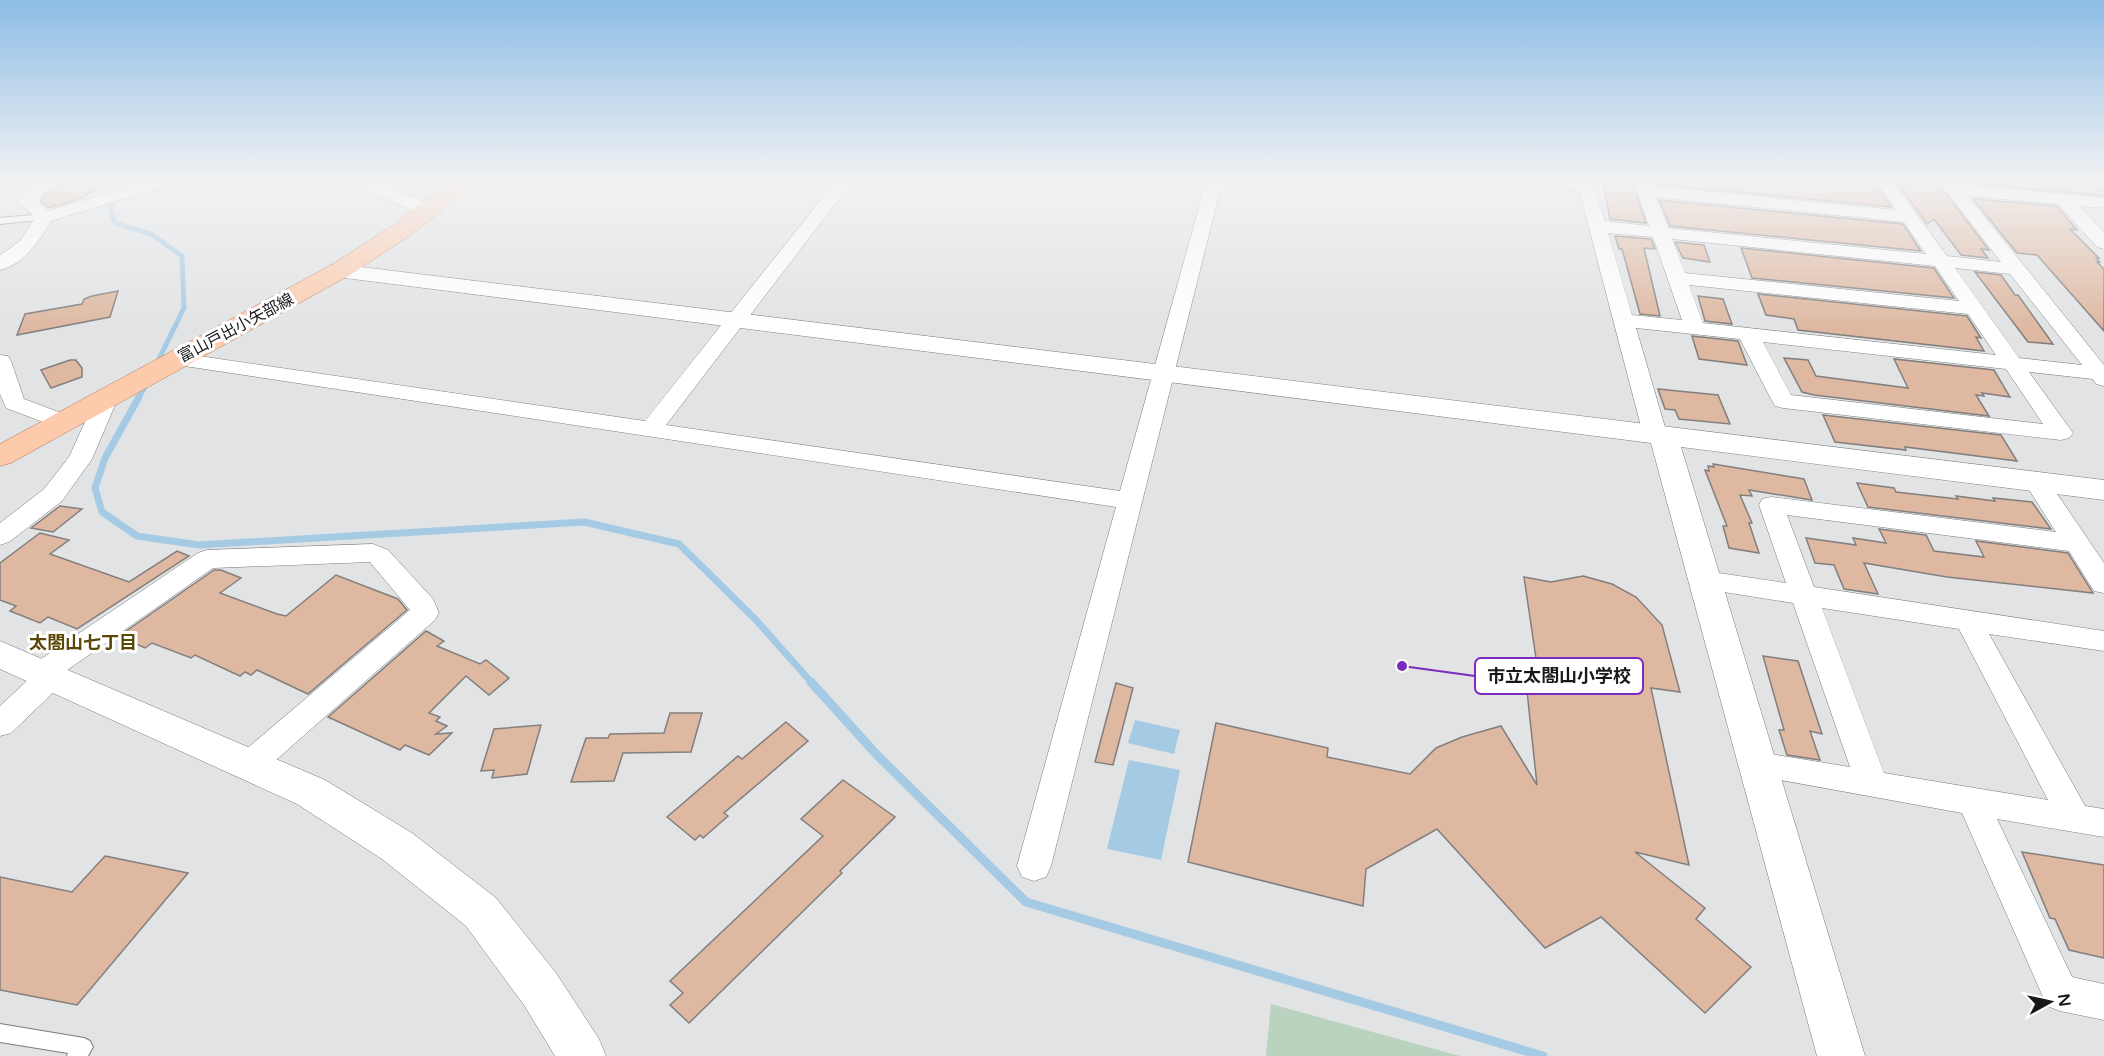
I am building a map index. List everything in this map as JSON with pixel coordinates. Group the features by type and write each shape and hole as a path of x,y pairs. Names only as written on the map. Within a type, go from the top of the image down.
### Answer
{"main road":[{"name":"富山戸出小矢部線","path":"0,456 297,296 397,231"}],"street":[{"path":"0,264 27,245 35,231"},
{"path":"650,430 806,231"},
{"path":"1034,866 1201,231"},
{"path":"1598,231 1623,320 1705,580 1841,1056"},
{"path":"1653,231 2016,269"},
{"path":"1748,334 1783,401 2061,433 1919,231"},
{"path":"1986,231 2103,376"},
{"path":"2093,231 2104,243"},
{"path":"1661,232 1695,328"},
{"path":"337,271 2104,490"},
{"path":"1677,278 1974,309"},
{"path":"1623,320 2103,376"},
{"path":"0,361 14,403 64,422"},
{"path":"174,361 1130,501"},
{"path":"0,536 53,495 80,459 112,395"},
{"path":"2036,482 2104,584"},
{"path":"1872,784 1771,505 2076,543"},
{"path":"0,724 47,675 207,559 373,553 379,555 423,606 425,613 249,765"},
{"path":"1705,580 2104,641"},
{"path":"1968,620 2089,821"},
{"path":"0,654 311,792 397,846 481,912 540,989 582,1056"},
{"path":"1758,765 2089,821"},
{"path":"1973,801 2060,993 2104,1002"}],"lane":[{"path":"0,1033 84,1047 76,1056"}],"green space":[{"path":"1271,1004 1460,1056 1266,1056"}],"water":[{"path":"1135,720 1180,730 1174,754 1128,743"},
{"path":"1129,760 1180,770 1161,860 1107,849"}],"building":[{"path":"1723,231 1908,231 1921,251"},
{"path":"1943,231 1975,231 1989,250 1981,249 1988,258 1961,255"},
{"path":"1999,231 2072,231 2099,258 2096,258 2100,262 2097,262 2104,269 2104,331 2037,255 2017,253"},
{"path":"1615,236 1651,239 1655,249 1644,248 1660,316 1640,314 1622,249 1619,249"},
{"path":"1675,242 1704,245 1710,262 1683,258"},
{"path":"1741,248 1934,268 1954,298 1752,278"},
{"path":"1975,272 2001,275 2053,344 2028,342"},
{"path":"118,291 110,317 17,335 25,314 82,304 84,299 92,296"},
{"path":"1758,294 1967,316 1981,338 1976,337 1984,351 1798,330 1794,319 1766,315"},
{"path":"1698,296 1723,299 1732,324 1705,321"},
{"path":"1692,336 1738,341 1747,365 1699,359"},
{"path":"1784,358 1808,360 1816,376 1908,388 1894,359 1994,370 2010,397 1982,393 1984,396 1976,395 1989,416 1814,395 1802,392"},
{"path":"76,360 82,368 82,377 51,388 41,370"},
{"path":"1658,389 1718,395 1730,424 1679,419 1675,410 1665,409"},
{"path":"1823,415 2001,435 2017,461 1905,447 1906,450 1835,442"},
{"path":"1713,464 1804,479 1812,500 1749,490 1752,496 1740,495 1752,523 1749,523 1759,553 1729,548 1723,526 1727,526 1705,470 1709,471 1708,466 1714,467"},
{"path":"1857,483 1894,488 1896,492 1958,499 1956,496 1995,501 1993,498 2032,502 2051,529 1868,507"},
{"path":"60,506 82,509 53,532 31,528"},
{"path":"1879,529 1926,535 1934,551 1984,557 1976,541 2068,553 2093,593 1947,577 1864,563 1878,594 1844,589 1834,565 1815,563 1806,538 1856,545 1853,538 1886,543"},
{"path":"40,533 69,540 50,554 129,582 177,551 189,556 77,629 48,617 40,623 10,611 16,606 0,600 0,563"},
{"path":"214,570 221,570 241,578 220,593 286,616 336,575 398,599 407,610 308,694 257,670 251,675 245,672 240,676 195,655 191,658 152,643 145,648 119,636"},
{"path":"1583,576 1612,584 1636,597 1662,625 1680,692 1651,688 1689,865 1635,852 1705,908 1696,919 1751,967 1705,1013 1601,917 1545,948 1437,829 1366,869 1363,906 1188,862 1216,723 1328,748 1327,757 1410,774 1436,748 1462,737 1501,726 1537,785 1524,663 1537,665 1524,577 1551,582"},
{"path":"426,631 444,641 437,646 480,664 486,660 509,678 489,695 466,676 429,713 440,717 436,721 447,726 436,734 452,733 429,755 405,745 400,750 328,717"},
{"path":"1763,656 1798,661 1822,734 1810,731 1820,760 1787,755 1779,730 1784,730"},
{"path":"1116,683 1133,688 1113,765 1095,762"},
{"path":"670,713 702,713 691,752 623,753 614,781 571,782 586,738 608,738 610,734 664,733"},
{"path":"786,722 808,741 724,813 728,816 703,838 700,835 695,840 667,817 738,756 742,759"},
{"path":"541,725 527,774 492,778 494,770 481,771 494,729"},
{"path":"843,780 895,817 840,871 842,873 689,1023 670,1005 683,993 670,981 823,836 801,819"},
{"path":"2022,852 2104,865 2104,958 2069,950 2055,919 2050,918"},
{"path":"105,856 188,873 77,1005 0,990 0,877 72,892"}],"waterway":[{"path":"142,231 151,234 182,256 184,308 156,365"},
{"path":"138,399 149,380"},
{"path":"139,397 105,458 95,488 102,512 137,536 199,545 584,522 679,544 755,619 812,683"},
{"path":"811,682 876,754 1026,902 1543,1056"}],"place":[{"name":"市立太閤山小学校","path":"1402,666"}],"district":[{"name":"太閤山七丁目","path":"83,643"}]}
